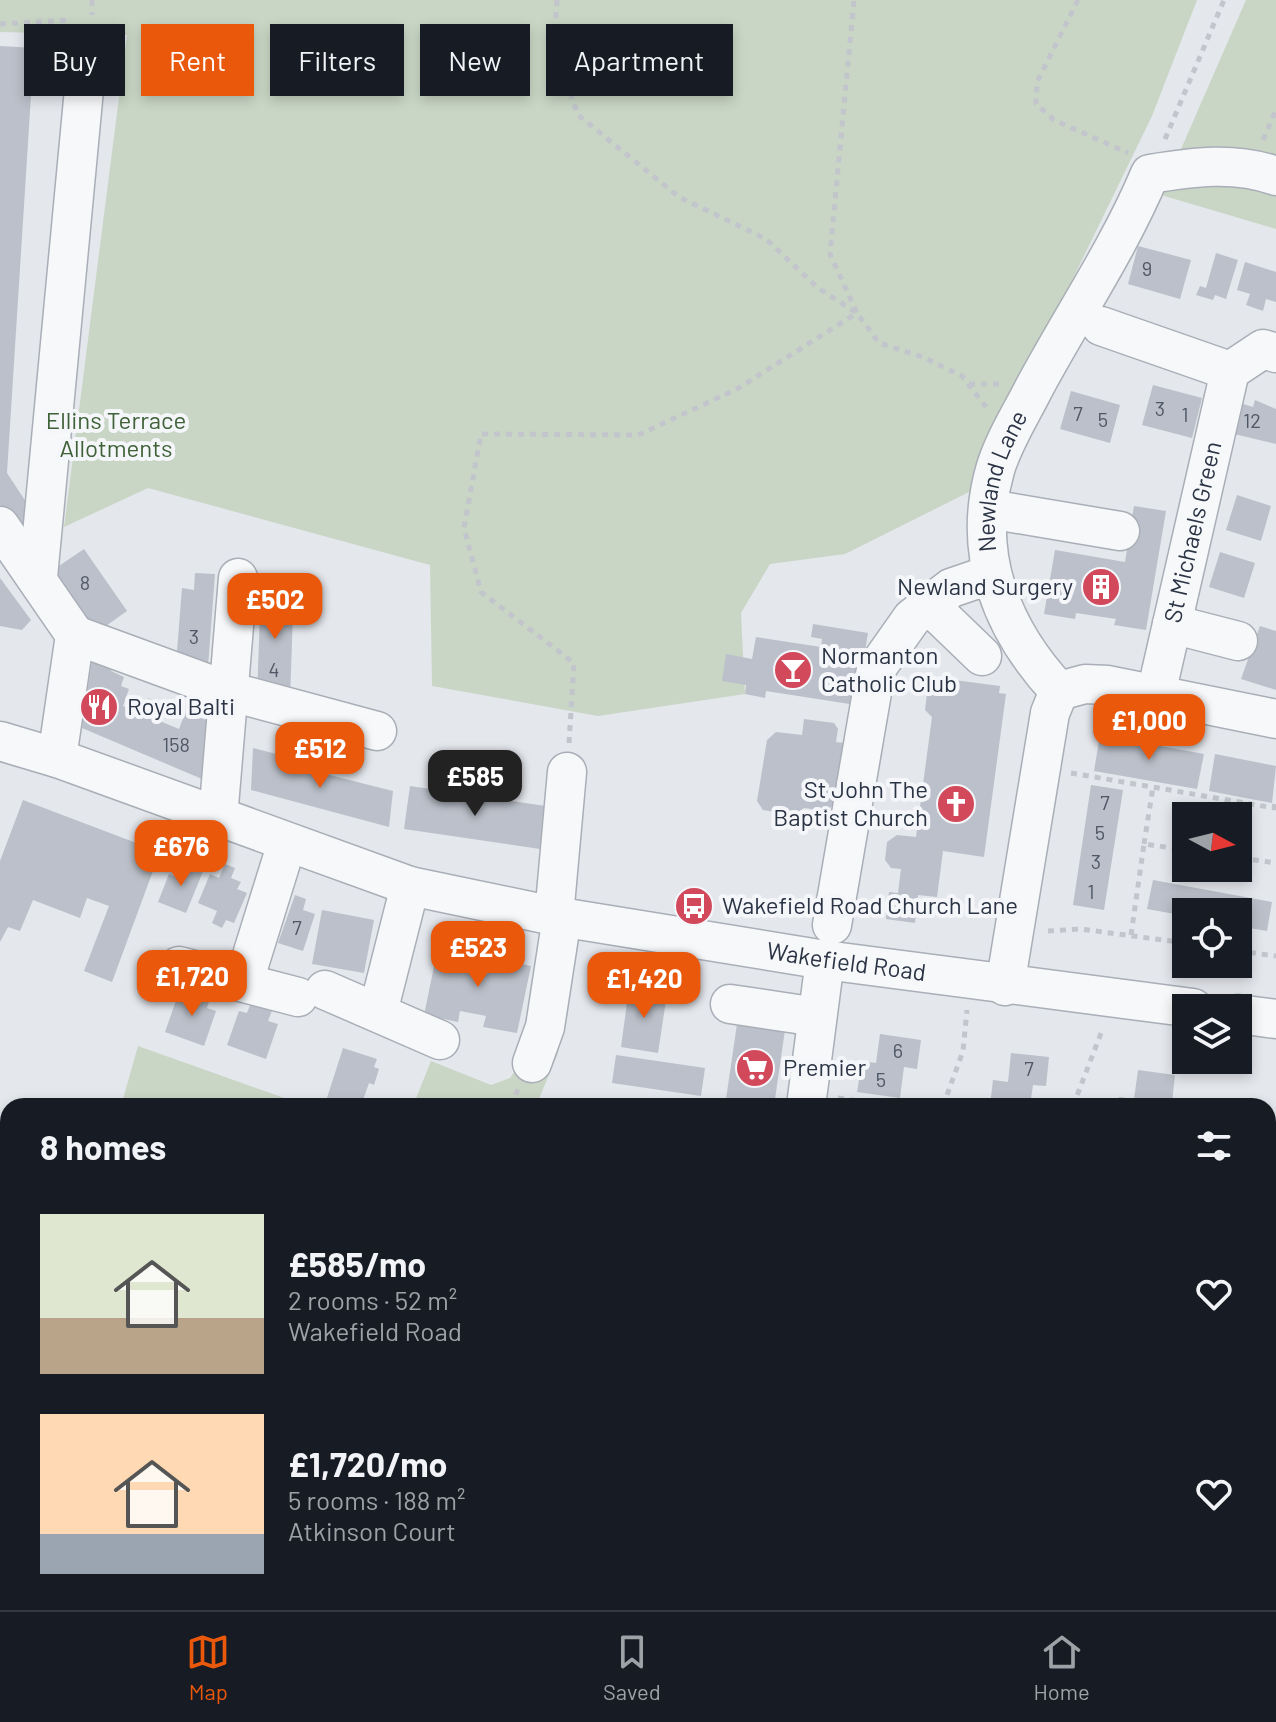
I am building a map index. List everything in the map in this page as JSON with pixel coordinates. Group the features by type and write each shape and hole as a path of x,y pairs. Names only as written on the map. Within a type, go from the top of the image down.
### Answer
{"street":[{"path":"38,577 79,96"},
{"path":"1153,168 1252,167 1276,176"},
{"name":"Newland Lane","path":"1059,691 1028,658 1006,618 992,574 986,525 995,469 1153,168"},
{"path":"1117,338 1230,371 1263,349 1276,353"},
{"name":"St Michaels Green","path":"1156,694 1230,371"},
{"path":"989,509 1120,531"},
{"path":"0,526 75,635 228,691 377,731"},
{"path":"806,1098 828,943 876,669 912,618 951,588 992,574"},
{"path":"218,818 238,578"},
{"path":"929,605 982,656"},
{"path":"1172,624 1238,641"},
{"path":"57,758 75,635"},
{"path":"987,983 1013,938 1050,713 1059,691 1085,684 1156,694 1276,719"},
{"name":"Wakefield Road","path":"0,741 57,758 410,886 558,916 828,943 987,983 1172,1005"},
{"path":"532,1063 545,1027 558,916 567,772"},
{"path":"244,981 287,843"},
{"path":"378,1012 410,886"},
{"path":"179,966 312,993 378,1012 440,1040"},
{"path":"730,1004 817,1017"},
{"path":"1252,1016 1276,1019"}],"path":[{"path":"86,24 92,0"},
{"path":"557,0 554,48 578,115 679,197 766,239 818,288 857,313"},
{"path":"854,0 830,254 857,313 879,343 923,357 962,376 1011,434"},
{"path":"1078,0 1037,82 1036,104 1054,120 1153,168 1224,0"},
{"path":"0,24 24,25"},
{"path":"567,772 574,663 481,592 464,528 481,434 638,435 737,389 857,313"},
{"path":"1041,767 1239,802"},
{"path":"1131,935 1153,787"},
{"path":"1252,804 1274,808 1276,799"},
{"path":"1144,844 1172,848"},
{"path":"1252,860 1276,863"},
{"path":"1013,938 1057,929 1172,941"},
{"path":"1252,953 1276,956"},
{"path":"946,1098 987,983"},
{"path":"1076,1098 1115,998"}],"green space":[{"name":"Ellins Terrace Allotments","path":"0,0 1197,0 1152,116 969,492 845,554 770,564 741,613 745,694 598,716 432,686 430,565 148,488 64,527 119,96 125,96 127,35 125,24 24,24 24,33 0,32"},
{"path":"1246,0 1276,0 1276,229 1161,195"},
{"path":"537,912 579,920 558,1053 539,1098 416,1098 431,1061 491,1085 510,1078 522,1061 545,968"},
{"path":"138,1046 284,1098 123,1098"}],"building":[{"path":"0,46 24,47 24,96 31,96 7,473 34,514 17,528 0,505"},
{"path":"1138,246 1191,260 1180,299 1128,284"},
{"path":"1216,253 1238,260 1226,299 1215,295 1213,300 1196,295 1200,286 1206,288"},
{"path":"1245,262 1276,272 1276,302 1266,299 1263,311 1246,305 1250,294 1237,290"},
{"path":"1153,385 1202,398 1192,438 1142,425"},
{"path":"1071,391 1120,405 1110,443 1060,429"},
{"path":"1255,400 1276,409 1276,444 1230,433 1240,403 1253,407"},
{"path":"1237,495 1271,506 1261,541 1226,530"},
{"name":"Newland Surgery","path":"1134,506 1166,511 1146,630 1114,625 1116,619 1076,613 1075,619 1044,614 1055,550 1125,562"},
{"path":"84,549 127,611 96,633 53,570"},
{"path":"1220,552 1255,563 1244,598 1209,587"},
{"path":"195,573 215,574 208,667 176,664 182,588 194,590"},
{"path":"0,578 31,620 22,630 0,626"},
{"path":"261,583 294,585 290,699 257,698"},
{"name":"Normanton Catholic Club","path":"813,624 868,633 856,705 766,691 765,698 745,694 746,685 722,681 726,654 752,659 756,637 821,647 822,639 811,637"},
{"path":"1260,626 1276,631 1276,690 1241,679"},
{"path":"94,647 117,656 111,671 124,677 121,686 129,689 123,706 142,714 148,698 168,706 162,722 179,729 185,713 207,720 202,779 82,728"},
{"name":"St John The Baptist Church","path":"939,678 1000,686 999,693 1006,694 984,857 943,851 937,897 918,895 915,923 886,919 889,892 898,893 901,869 891,868 885,860 887,842 897,835 916,837 932,717 925,710 928,685"},
{"path":"804,719 834,723 838,729 836,742 852,744 837,802 826,811 804,808 794,815 763,810 757,801 767,740 776,732 802,735"},
{"path":"1100,735 1204,754 1197,789 1094,771"},
{"path":"253,748 280,755 278,762 393,791 389,827 251,790"},
{"path":"1215,754 1276,766 1272,803 1209,791"},
{"path":"1091,785 1123,790 1104,910 1073,905"},
{"path":"410,786 546,806 540,849 404,829"},
{"path":"23,800 160,852 112,982 84,971 109,906 87,898 80,918 33,900 20,931 8,927 0,942 0,861"},
{"path":"185,861 204,869 186,913 158,902 169,874 179,878"},
{"path":"225,864 235,868 231,878 241,882 237,889 247,893 234,923 226,920 222,928 212,923 217,911 198,903 210,874 219,878"},
{"path":"1153,880 1250,898 1172,898 1172,913 1147,909"},
{"path":"295,895 306,899 303,910 315,914 303,951 278,943"},
{"path":"1252,898 1272,902 1267,931 1252,928"},
{"path":"322,910 374,920 364,973 312,964"},
{"path":"438,947 531,966 517,1033 483,1027 486,1016 460,1011 458,1022 424,1015"},
{"path":"190,987 211,995 207,1008 216,1011 204,1046 165,1032 177,998 186,1001"},
{"path":"629,988 667,994 658,1053 621,1047"},
{"path":"252,1000 273,1008 268,1021 278,1024 266,1059 227,1045 239,1011 247,1013"},
{"name":"Premier","path":"737,1024 785,1030 775,1098 726,1098"},
{"path":"880,1034 921,1040 917,1069 904,1067 900,1098 857,1092 862,1061 876,1063"},
{"path":"343,1048 377,1059 374,1067 379,1069 374,1085 369,1083 364,1098 327,1098"},
{"path":"1011,1053 1049,1057 1046,1086 1033,1085 1031,1098 991,1098 993,1080 1008,1082"},
{"path":"616,1055 705,1068 701,1096 612,1083"},
{"path":"1138,1070 1175,1075 1173,1098 1134,1098"}],"place":[{"name":"Newland Surgery","path":"1101,587"},
{"name":"Normanton Catholic Club","path":"793,670"},
{"name":"Royal Balti","path":"99,707"},
{"name":"St John The Baptist Church","path":"956,804"},
{"name":"Wakefield Road Church Lane","path":"694,906"},
{"name":"Premier","path":"755,1068"}]}
